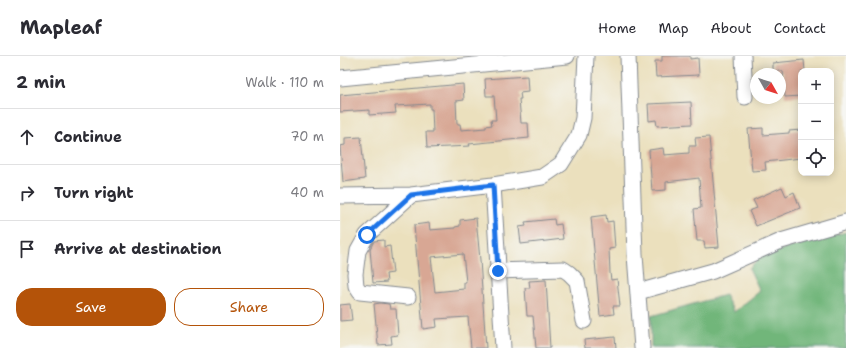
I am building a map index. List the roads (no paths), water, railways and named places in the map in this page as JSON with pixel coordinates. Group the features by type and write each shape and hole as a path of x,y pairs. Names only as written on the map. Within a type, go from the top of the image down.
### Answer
{"street":[{"path":"340,78 567,56"},
{"path":"340,196 411,195 493,185 542,177 561,164 579,134 583,118 586,56"},
{"path":"628,56 635,255 642,348"},
{"path":"743,56 745,97"},
{"path":"493,185 503,348"},
{"path":"408,296 360,292 356,286 354,274 358,252 367,235 411,195"},
{"path":"638,292 713,271 781,241 846,222"},
{"path":"498,271 563,269 577,281 584,321"}]}
